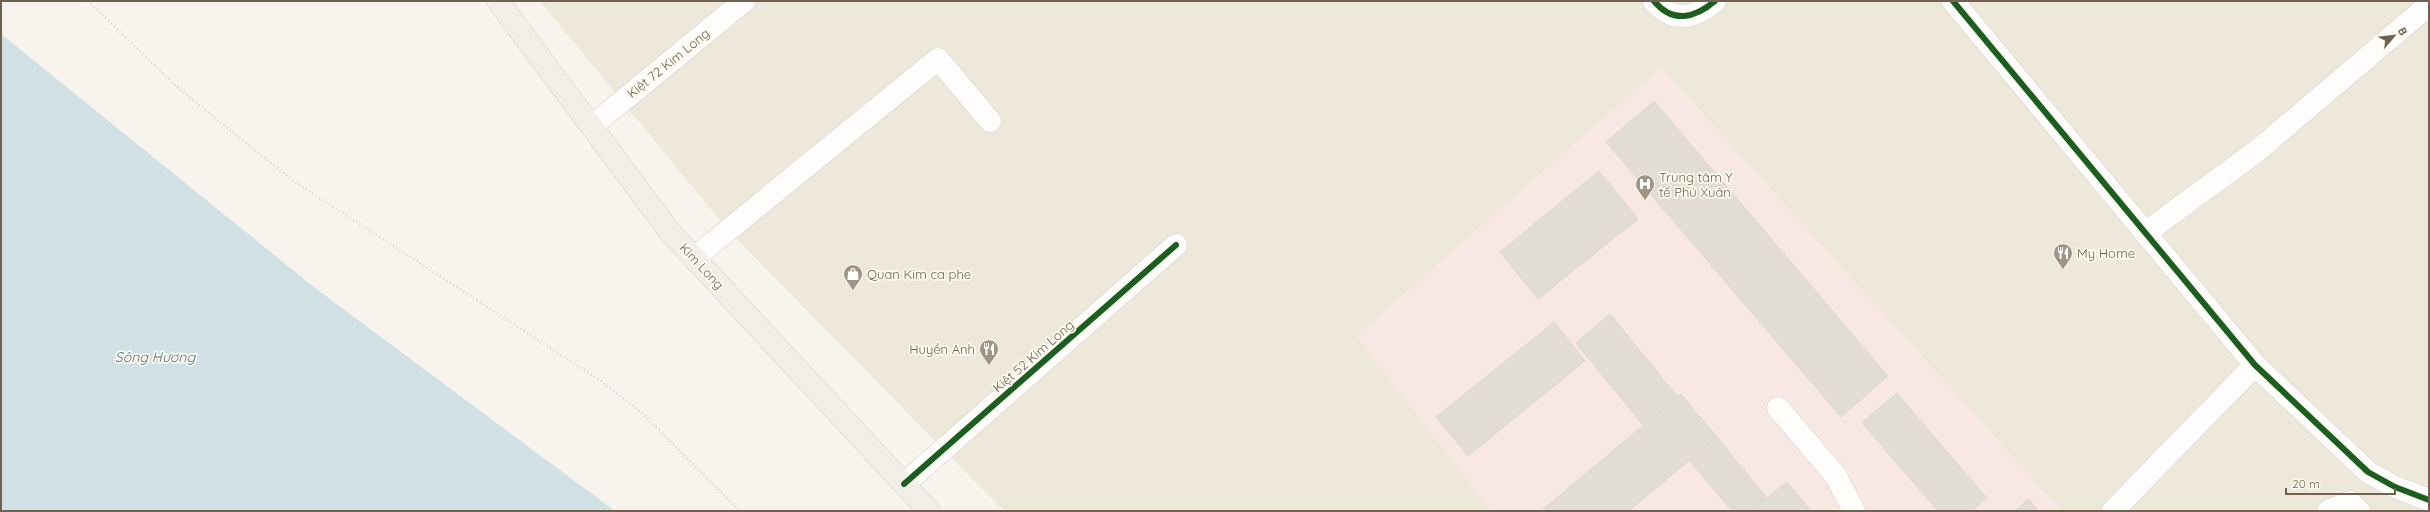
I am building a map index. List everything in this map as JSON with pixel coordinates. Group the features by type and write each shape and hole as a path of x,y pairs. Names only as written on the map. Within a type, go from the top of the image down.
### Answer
{"main road":[{"name":"Kim Long","path":"498,1 670,232 929,511"}],"street":[{"name":"Kiệt 72 Kim Long","path":"592,126 744,1"},
{"path":"1654,1 1661,10 1684,18 1703,11 1715,1"},
{"path":"1953,1 2255,365 2368,472 2395,488 2429,500"},
{"path":"2146,233 2257,151 2429,5"},
{"path":"694,258 938,60 990,121"},
{"name":"Kiệt 52 Kim Long","path":"904,484 1176,245"},
{"path":"2113,511 2255,365"},
{"path":"1778,408 1836,476 1854,511"},
{"path":"2328,511 2350,502 2359,511"}],"path":[{"path":"88,1 177,87 292,180 598,379 641,412 740,511"}],"shaded area":[{"path":"540,1 2429,1 2429,511 1004,511 727,229"},
{"name":"Trung tâm Y tế Phú Xuân","path":"1661,67 2062,511 1491,511 1356,336"}],"water":[{"name":"Sông Hương","path":"1,34 315,288 615,511 1,511"}],"building":[{"path":"1654,101 1888,376 1841,417 1606,142"},
{"path":"1599,171 1638,219 1538,299 1500,252"},
{"path":"1610,314 1678,397 1643,425 1576,343"},
{"path":"1554,322 1585,361 1468,456 1436,417"},
{"path":"1897,393 1987,498 1972,511 1938,511 1862,423"},
{"path":"1681,394 1717,437 1629,511 1541,511"},
{"path":"1717,437 1767,498 1752,511 1732,511 1689,460"},
{"path":"1787,482 1811,511 1752,511 1767,498"},
{"path":"2028,499 2039,511 2015,511"}],"cycle path":[{"path":"1654,1 1661,8 1676,16 1692,15 1715,1"},
{"path":"1953,1 2255,365 2368,472 2395,487 2429,500"},
{"path":"904,484 1176,245"}],"place":[{"name":"Trung tâm Y tế Phú Xuân","path":"1645,201"},
{"name":"My Home","path":"2063,270"},
{"name":"Quan Kim ca phe","path":"853,291"},
{"name":"Huyền Anh","path":"989,366"}]}
